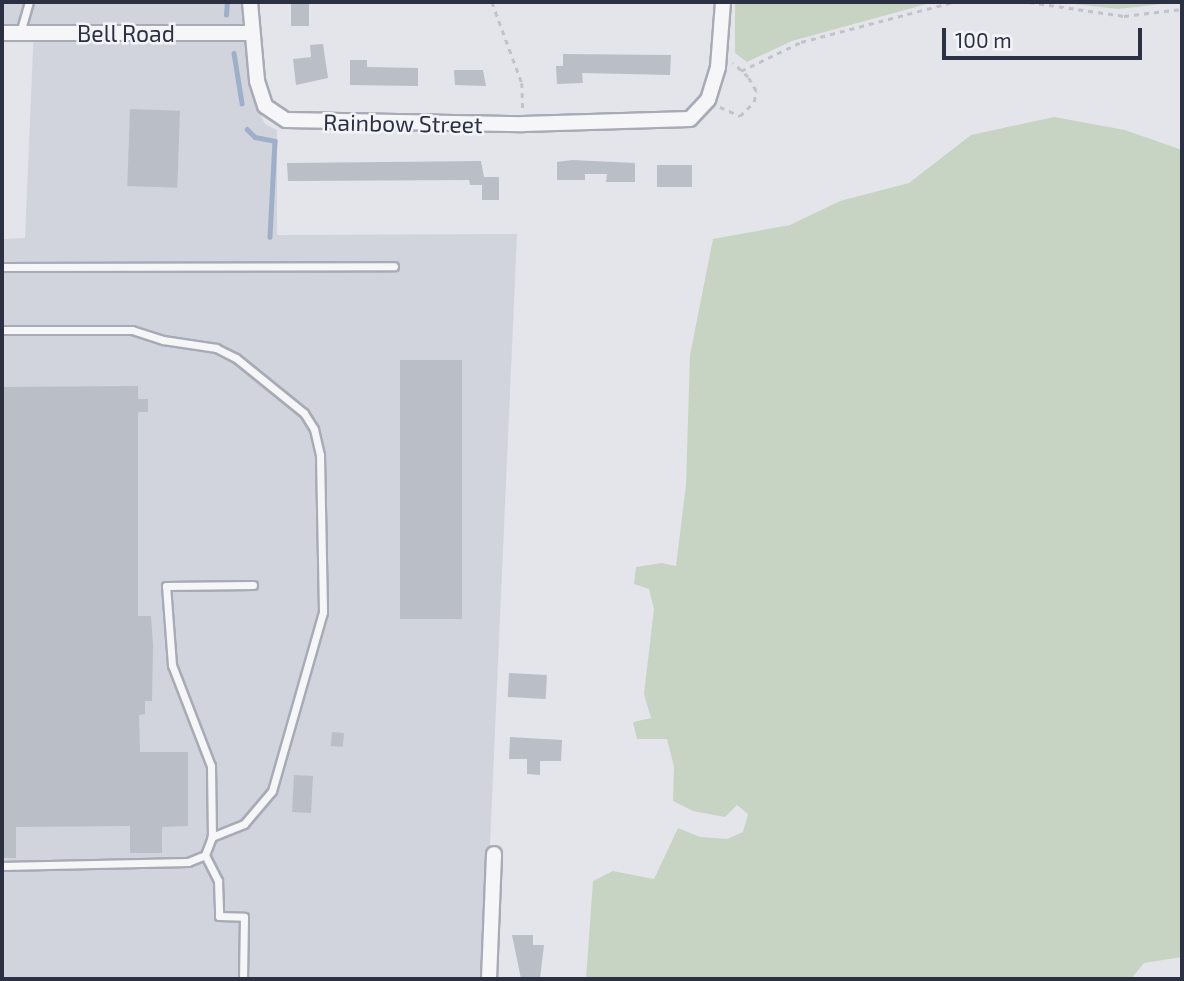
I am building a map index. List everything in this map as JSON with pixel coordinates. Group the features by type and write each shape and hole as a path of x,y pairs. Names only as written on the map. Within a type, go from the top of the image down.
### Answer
{"street":[{"name":"Rainbow Street","path":"250,2 251,33 265,106 286,120 523,124 651,124 690,119 708,100 718,67 723,2"},
{"name":"Bell Road","path":"2,33 251,33"},
{"path":"489,979 494,854"}],"lane":[{"path":"20,33 29,2"},
{"path":"2,267 394,266"},
{"path":"2,330 132,330 163,340 216,348 236,358 304,413 314,429 320,456 323,612 272,791 244,824 212,837"},
{"path":"2,866 188,862 205,855 212,837 209,758 181,698 172,666 166,586 253,585"},
{"path":"205,855 218,881 219,916 243,916 243,979"}],"path":[{"path":"492,2 522,83 523,124"},
{"path":"741,71 802,42 954,2"},
{"path":"1029,2 1124,16 1182,9"},
{"path":"718,105 740,116 749,112 755,91 728,58"}],"shaded area":[{"path":"2,2 242,2 253,98 265,124 277,130 277,235 517,234 484,979 2,979 2,239 25,238 34,26 2,25"}],"green space":[{"path":"735,2 934,2 792,41 747,62 735,53"},
{"path":"1057,2 1180,2 1118,9"},
{"path":"1054,117 1125,130 1182,150 1182,957 1144,963 1131,979 586,979 593,881 613,871 654,879 678,828 700,837 727,839 743,832 748,814 737,805 725,817 693,811 673,801 674,767 667,739 637,739 633,722 651,718 644,694 654,609 649,589 634,584 636,567 662,563 676,566 686,485 690,355 713,239 790,225 840,201 909,183 971,135"}],"building":[{"path":"291,2 309,2 309,26 291,26"},
{"path":"323,44 328,78 296,85 293,59 311,57 310,45"},
{"path":"563,54 671,55 670,75 582,73 583,83 557,84 556,66 563,66"},
{"path":"350,60 367,60 367,67 418,68 418,86 350,85"},
{"path":"454,70 483,70 486,86 455,85"},
{"path":"130,109 180,111 177,188 127,186"},
{"path":"572,160 635,163 635,182 606,182 607,174 585,174 585,180 557,180 557,162"},
{"path":"481,161 484,177 499,177 499,200 482,200 482,185 470,185 469,180 288,181 287,163"},
{"path":"657,165 692,165 692,187 657,187"},
{"path":"400,360 462,360 462,619 400,619"},
{"path":"138,386 138,399 148,399 148,412 138,412 138,616 151,616 153,645 152,701 145,701 145,714 139,715 140,752 188,752 188,826 162,827 162,853 130,853 130,826 16,827 16,858 2,858 2,387"},
{"path":"509,673 547,675 546,699 508,697"},
{"path":"332,732 344,733 343,747 331,746"},
{"path":"510,737 562,740 561,761 540,761 540,775 527,774 527,759 509,759"},
{"path":"294,775 313,776 311,813 292,812"},
{"path":"512,935 533,935 533,945 544,945 540,979 521,979"}],"waterway":[{"path":"226,15 227,2"},
{"path":"234,53 242,103"},
{"path":"247,129 255,137 275,141 270,237"}]}
